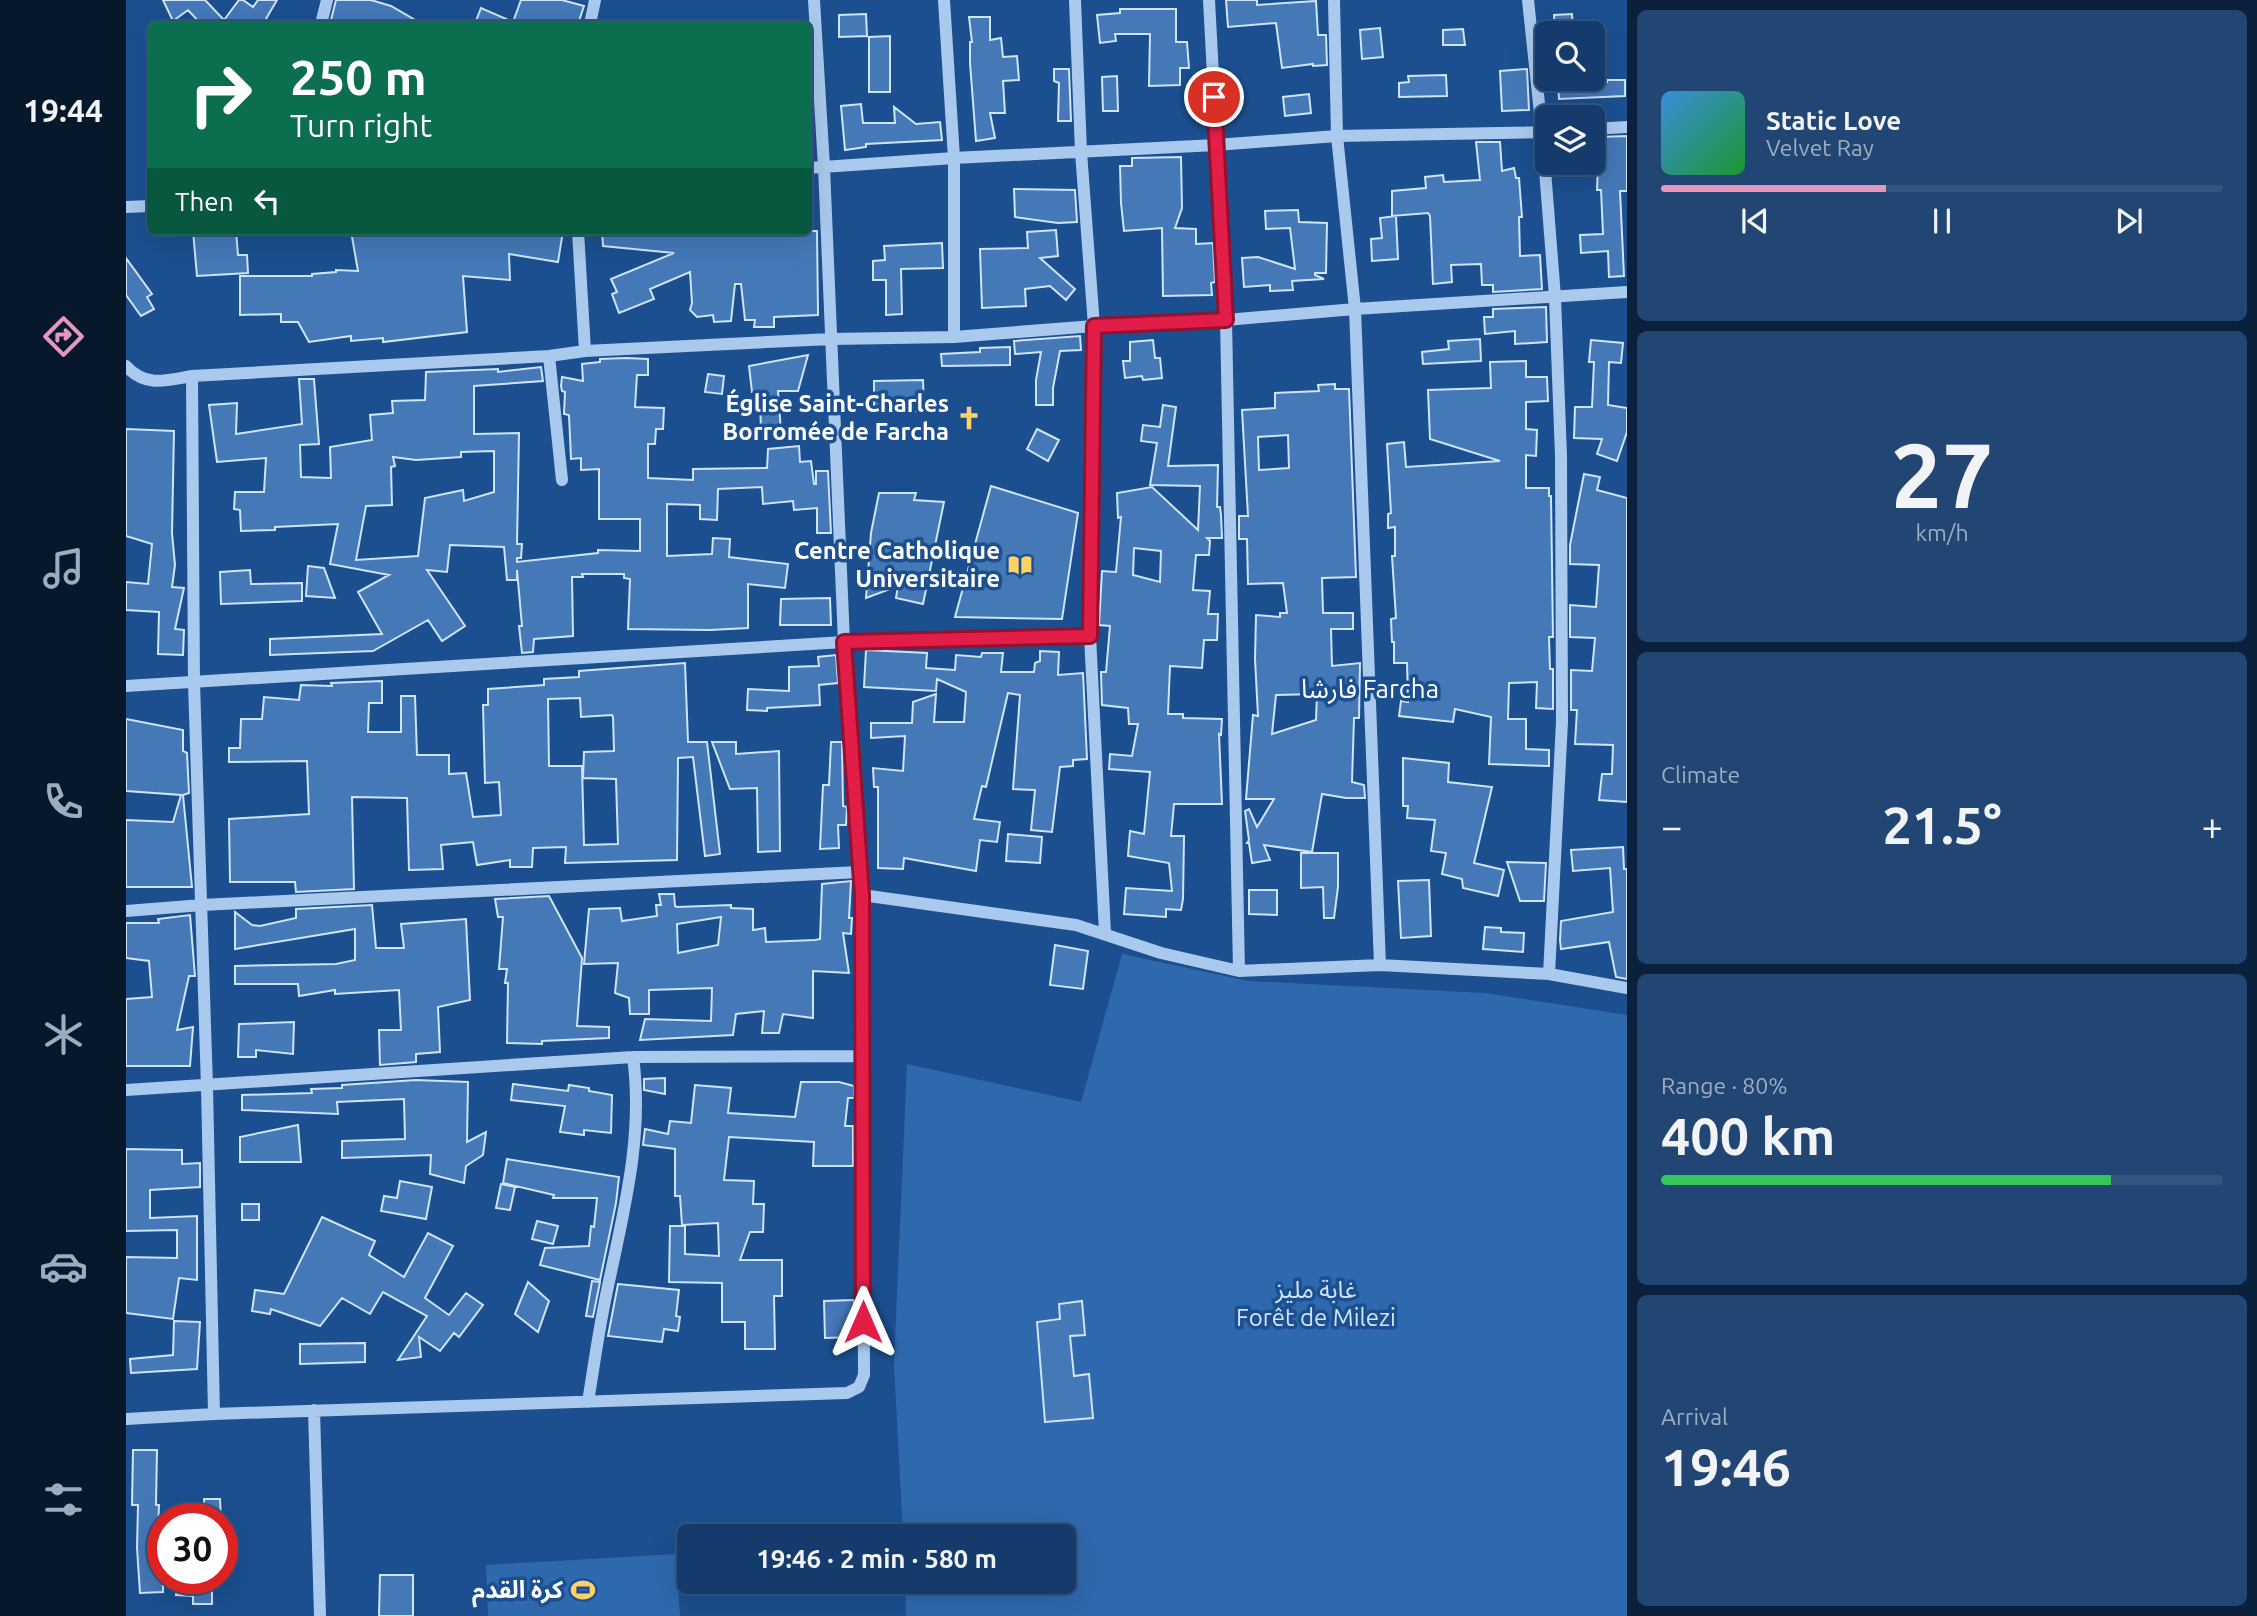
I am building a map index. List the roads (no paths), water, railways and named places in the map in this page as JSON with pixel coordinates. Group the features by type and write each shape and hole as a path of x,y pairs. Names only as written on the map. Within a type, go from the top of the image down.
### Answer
{"street":[{"path":"322,21 327,0"},
{"path":"591,21 595,0"},
{"path":"126,1419 314,1410 847,1393 859,1387 864,1375 862,895 844,642 824,167 814,0"},
{"path":"944,0 954,158 954,337"},
{"path":"1074,0 1081,152 1094,326 1090,636 1105,933"},
{"path":"1209,0 1226,320 1240,971"},
{"path":"1334,0 1337,136 1355,309 1380,965"},
{"path":"1528,0 1541,105"},
{"path":"1605,128 1627,127"},
{"path":"812,168 1337,136 1535,132"},
{"path":"1547,175 1561,456 1562,722 1549,974"},
{"path":"126,207 147,206"},
{"path":"578,235 585,351"},
{"path":"126,366 132,373 153,383 192,376 549,356 585,351 831,339 954,337 1627,292"},
{"path":"549,356 562,480"},
{"path":"192,376 194,683 214,1414"},
{"path":"126,686 844,642 1090,636"},
{"path":"126,911 859,872"},
{"path":"862,895 1053,921 1105,933 1161,953 1240,971 1380,965 1549,974 1627,988"},
{"path":"126,1090 207,1087 633,1057 862,1055"},
{"path":"588,1402 605,1300 631,1178 637,1117 637,1085 633,1057"},
{"path":"314,1410 320,1616"}],"place":[{"name":"Église Saint-Charles Borromée de Farcha","path":"969,418"},
{"name":"Centre Catholique Universitaire","path":"1020,565"},
{"name":"كرة القدم","path":"583,1590"}],"district":[{"name":"فارشا Farcha","path":"1370,689"}],"park label":[{"name":"غابة مليز Forêt de Milezi","path":"1316,1304"}]}
